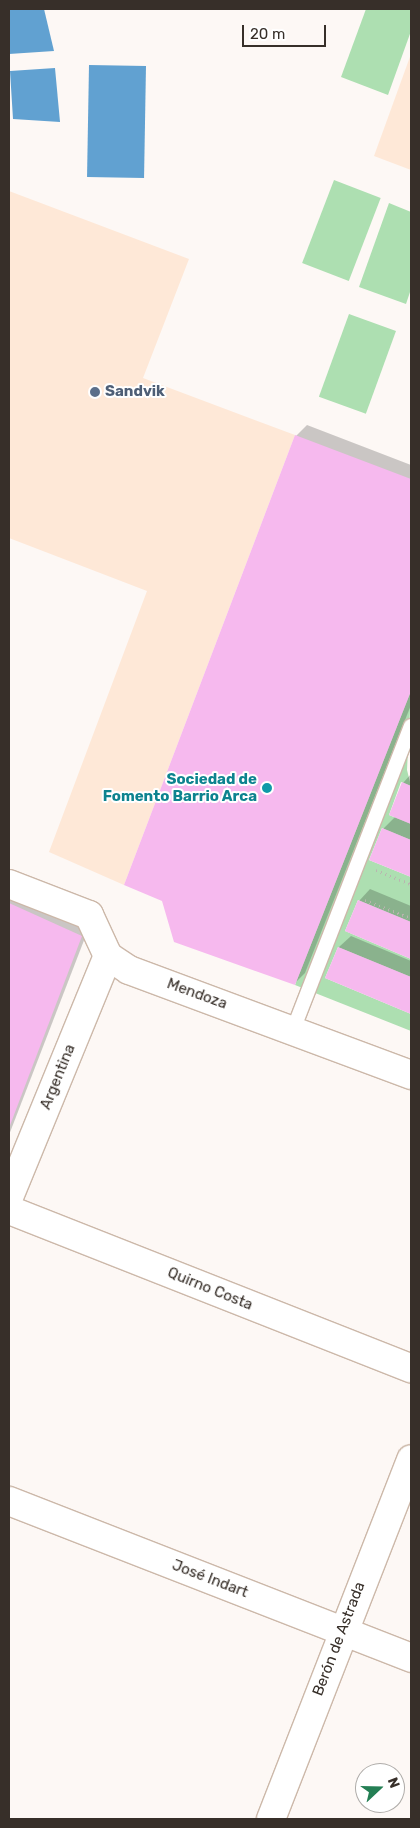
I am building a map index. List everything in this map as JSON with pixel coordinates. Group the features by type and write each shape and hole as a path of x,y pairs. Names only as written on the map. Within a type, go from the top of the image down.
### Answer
{"street":[{"path":"9,884 89,915 108,956"},
{"name":"Mendoza","path":"108,956 129,970 411,1074"},
{"name":"Argentina","path":"9,1197 108,956"},
{"name":"Quirno Costa","path":"9,1210 411,1368"},
{"name":"Berón de Astrada","path":"271,1819 341,1631 411,1459"},
{"name":"José Indart","path":"9,1501 411,1658"}],"lane":[{"path":"293,1030 411,726"}],"path":[{"path":"357,862 411,884"},
{"path":"346,892 411,918"}],"shaded area":[{"path":"411,54 411,170 374,156"},
{"path":"9,191 189,259 143,378 295,435 124,885 49,852 147,591 9,538"}],"green space":[{"path":"366,9 411,9 411,31 388,95 341,77"},
{"path":"334,180 381,198 349,281 302,263"},
{"path":"389,203 411,212 411,289 406,304 359,287"},
{"path":"349,314 396,331 366,414 319,397"},
{"path":"411,691 407,770 411,786 401,782 389,815 411,824 411,840 382,828 369,860 411,877 411,922 358,900 345,931 411,959 411,977 338,947 325,978 411,1014 411,1031 295,985"}],"water":[{"path":"9,9 44,9 54,51 9,54"},
{"path":"89,65 146,66 144,178 87,177"},
{"path":"55,68 60,122 13,119 10,71"}],"building":[{"name":"Sociedad de Fomento Barrio Arca","path":"295,435 411,479 411,691 295,985 174,942 162,901 124,885"},
{"path":"402,782 411,786 411,824 389,815"},
{"path":"382,828 411,840 411,877 369,860"},
{"path":"358,900 411,922 411,959 345,931"},
{"path":"9,903 82,936 9,1128"},
{"path":"338,947 411,977 411,1014 325,978"}],"place":[{"name":"Sandvik","path":"95,392"},
{"name":"Sociedad de Fomento Barrio Arca","path":"267,788"}]}
